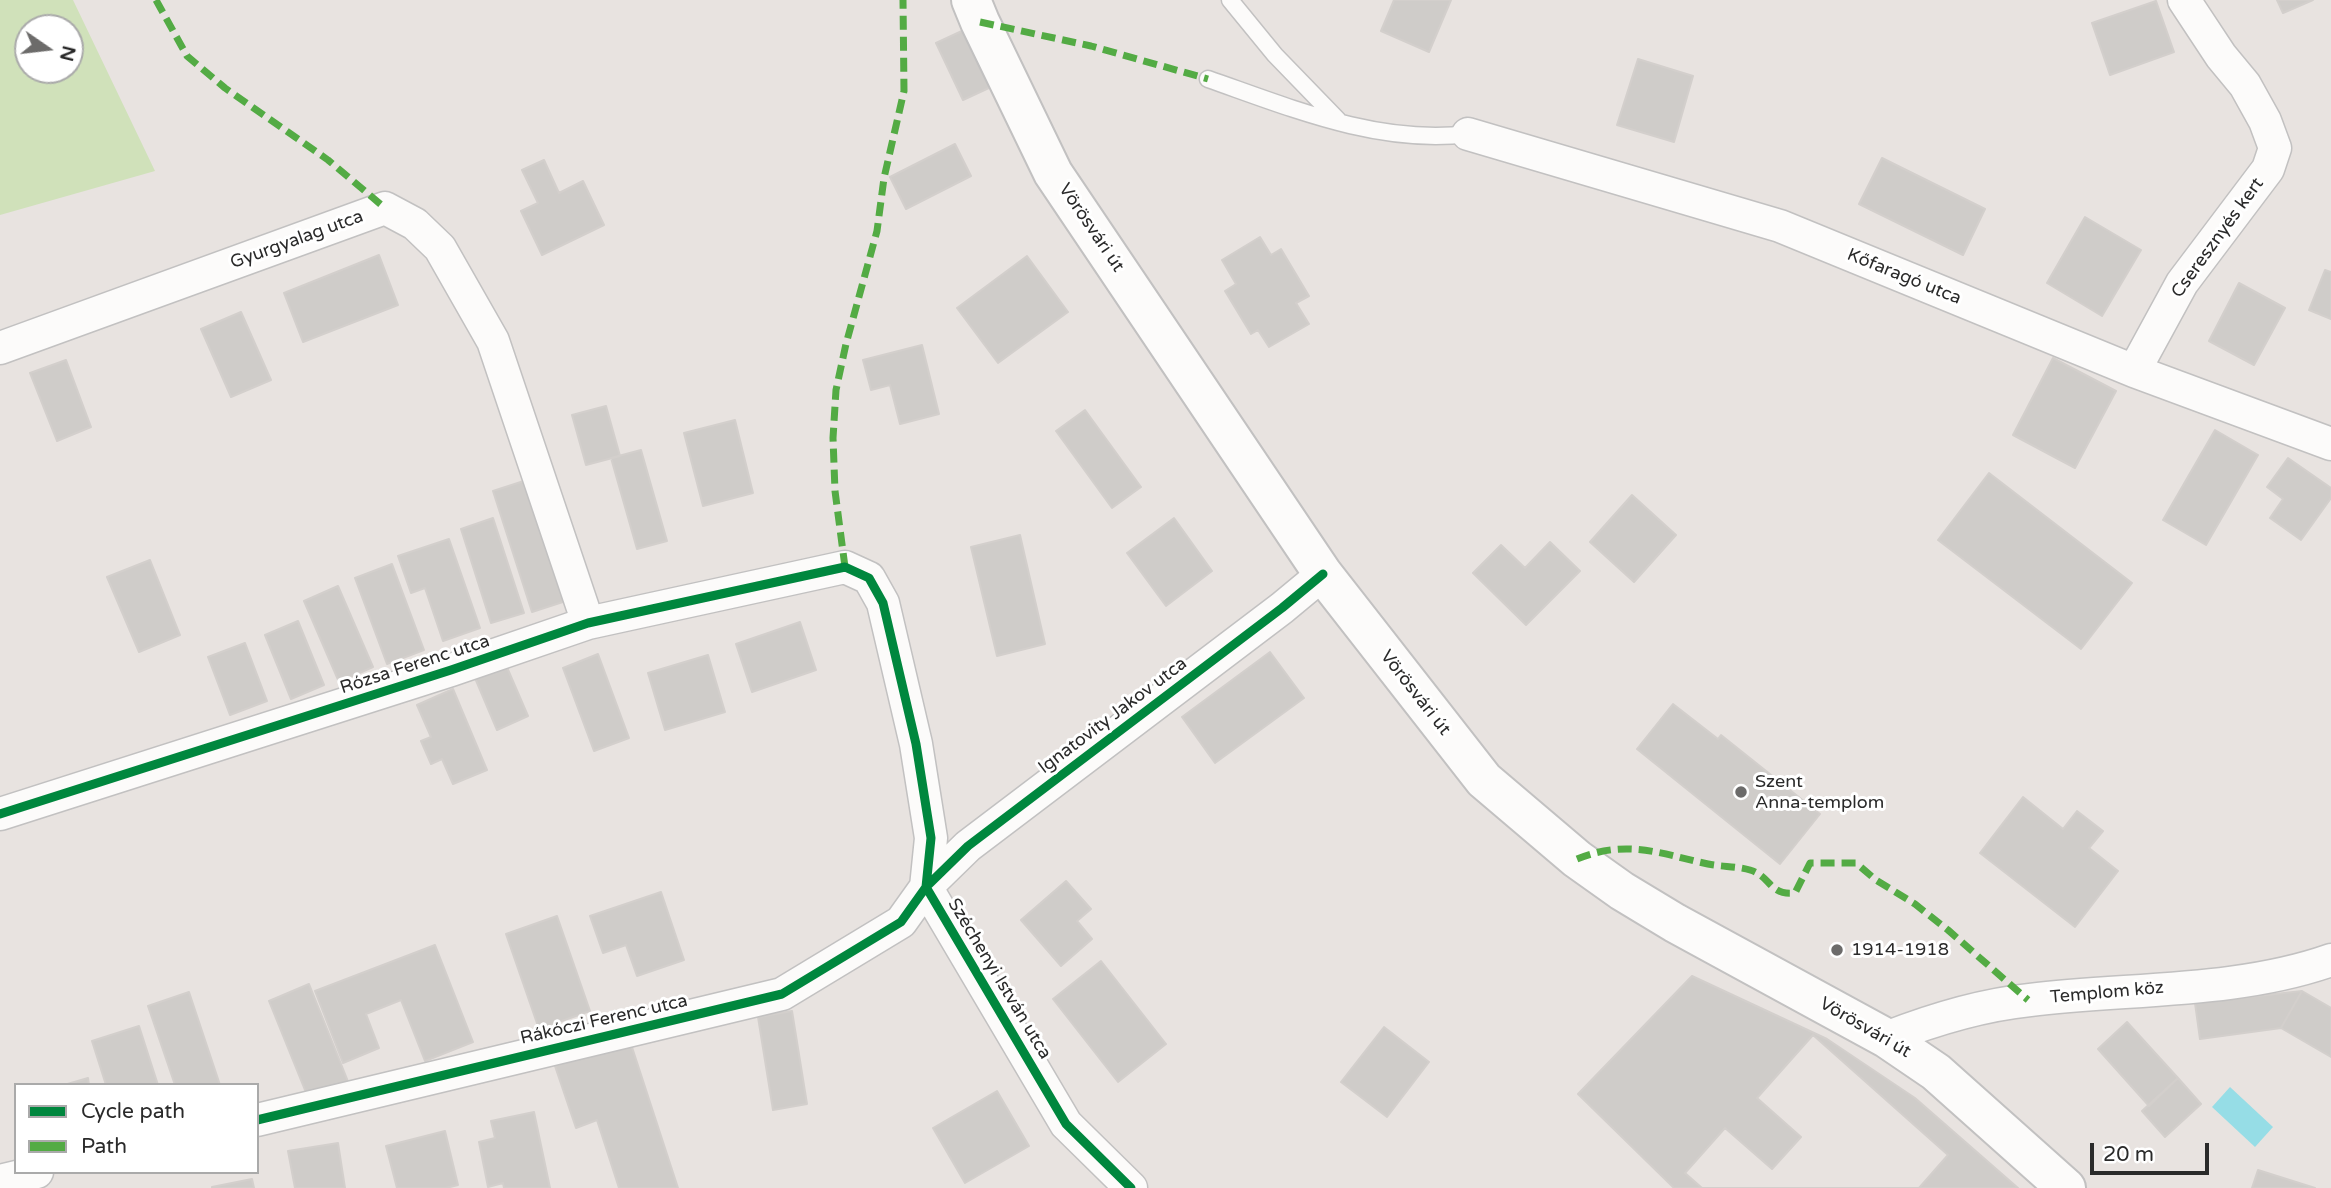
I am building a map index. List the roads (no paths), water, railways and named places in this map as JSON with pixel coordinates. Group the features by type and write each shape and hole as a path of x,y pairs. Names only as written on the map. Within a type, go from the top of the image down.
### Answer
{"main road":[{"name":"Vörösvári út","path":"971,0 979,22 1053,173 1322,574 1484,780 1577,859 1622,891 1675,923 1886,1038 1936,1072 2066,1188"}],"street":[{"name":"Cseresznyés kert","path":"2134,370 2182,283 2268,169 2275,148 2265,121 2245,85 2221,56 2183,0"},
{"name":"Kőfaragó utca","path":"1468,134 1780,226 2134,370 2331,444"},
{"name":"Gyurgyalag utca","path":"0,348 385,208 415,224 440,248 493,341 588,623"},
{"name":"Rózsa Ferenc utca","path":"0,814 451,670 588,623 845,567"},
{"name":"Széchenyi István utca","path":"845,567 869,578 883,603 916,744 931,838 926,887 1066,1124 1131,1188"},
{"name":"Ignatovity Jakov utca","path":"926,887 968,846 1282,608 1322,574"},
{"name":"Rákóczi Ferenc utca","path":"259,1119 782,994 901,922 926,887"},
{"name":"Templom köz","path":"1886,1038 1934,1019 2028,1000 2222,984 2314,966 2331,960"},
{"path":"0,1181 29,1174"}],"lane":[{"path":"1230,0 1275,55 1339,121"},
{"path":"1208,79 1287,109 1399,135 1444,137 1468,134"}],"water":[{"path":"2230,1087 2273,1127 2255,1147 2212,1107"}],"place":[{"name":"Szent Anna-templom","path":"1741,792"},
{"name":"1914-1918","path":"1837,950"}]}
